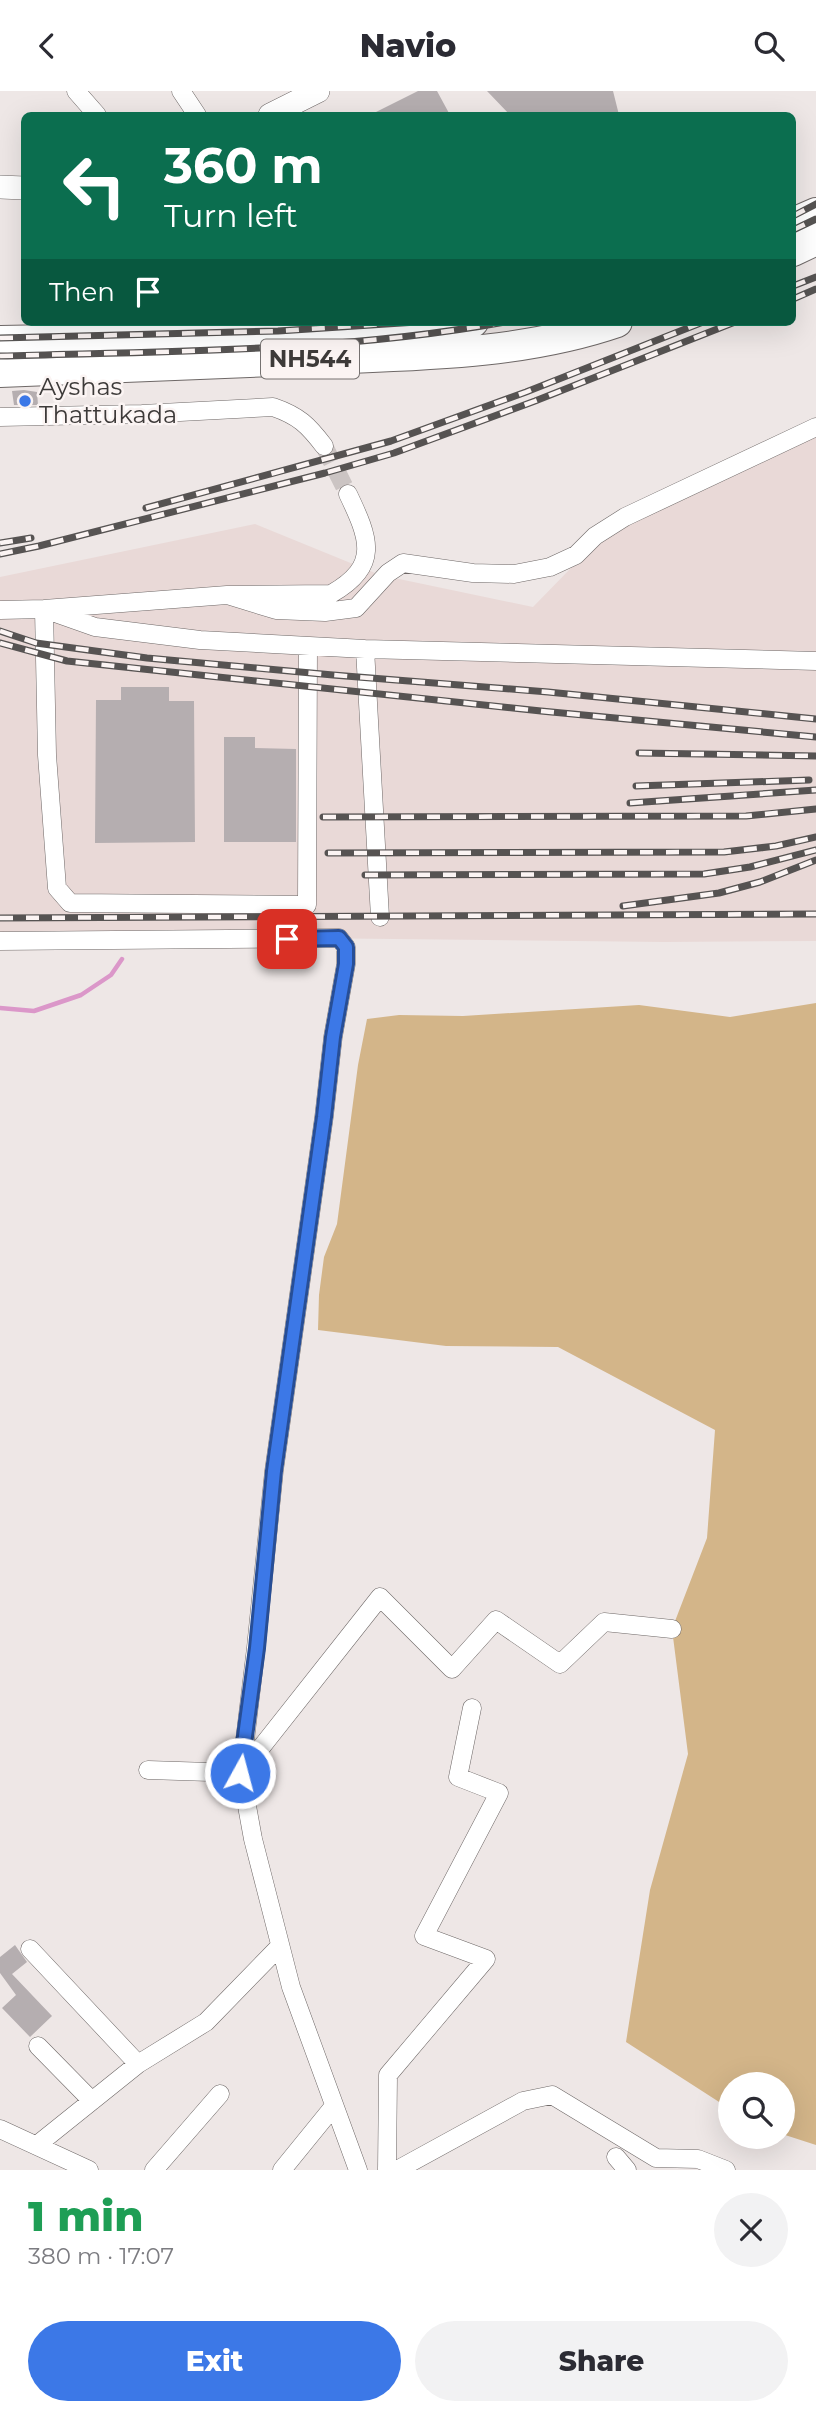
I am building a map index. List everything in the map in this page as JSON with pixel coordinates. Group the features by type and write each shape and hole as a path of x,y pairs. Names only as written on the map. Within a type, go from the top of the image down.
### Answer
{"highway":[{"path":"796,222 816,213"},
{"path":"796,250 816,240"},
{"name":"NH544","path":"0,341 369,326"},
{"name":"NH544","path":"0,372 434,353 517,345 605,326"}],"street":[{"path":"76,91 94,112"},
{"path":"181,91 195,112"},
{"path":"276,112 318,91"},
{"path":"0,187 21,188"},
{"path":"0,417 142,414 273,407 294,414 309,426 324,446"},
{"path":"227,595 276,610 325,612 356,608 388,573 403,563 473,573 514,574 550,567 576,555 595,536 625,517 816,426"},
{"path":"0,610 227,595 331,594 357,575 368,543 364,527 348,494"},
{"path":"44,609 47,755 57,888 70,903 307,905 309,646"},
{"path":"44,609 95,627 200,640 365,649 816,661"},
{"path":"365,649 380,917"},
{"path":"0,941 339,938 346,947 346,964 333,1037 274,1471 257,1648 240,1773 253,1839 291,1987 358,2170"},
{"path":"240,1773 380,1597 452,1669 496,1620 560,1664 604,1622 672,1629"},
{"path":"387,2170 388,2075 486,1959 424,1937 499,1793 458,1777 472,1708"},
{"path":"148,1770 240,1773"},
{"path":"37,2145 138,2064 206,2022 280,1946"},
{"path":"30,1949 138,2064"},
{"path":"38,2046 92,2101"},
{"path":"154,2170 220,2094"},
{"path":"397,2170 523,2101 552,2095 656,2158 698,2159 726,2170"},
{"path":"282,2170 334,2106"},
{"path":"0,2129 89,2170"}],"shaded area":[{"path":"816,433 816,941 120,936 0,939 0,577 255,524 380,575 533,607 606,532"},
{"path":"816,1003 816,2145 795,2138 795,2072 718,2072 718,2101 626,2042 650,1890 688,1754 672,1629 707,1538 715,1430 558,1347 446,1346 318,1330 324,1257 337,1224 358,1065 367,1019 399,1015 463,1016 639,1005 730,1017"}],"building":[{"path":"418,91 437,91 448,112 376,112"},
{"path":"487,91 613,91 618,112 507,112"},
{"name":"Ayshas Thattukada","path":"12,391 37,392 38,405 14,405"},
{"path":"121,687 169,687 169,701 194,701 195,842 95,843 96,700 121,700"},
{"path":"224,737 255,737 255,748 296,749 296,842 224,842"},
{"path":"15,1945 27,1962 12,1974 52,2016 30,2037 2,2008 16,1995 0,1973 0,1957"}],"waterway":[{"path":"0,1008 34,1011 81,995 111,975 122,959"}],"tunnel":[{"path":"324,446 348,494"}],"railway":[{"path":"796,214 816,204"},
{"path":"796,229 816,219"},
{"path":"796,285 816,277"},
{"path":"796,298 816,289"},
{"path":"0,338 278,331 355,326"},
{"path":"0,356 317,345 480,326"},
{"path":"146,508 391,441 526,392 693,326"},
{"path":"0,554 325,473 394,453 725,326"},
{"path":"0,543 31,538"},
{"path":"0,631 36,643 147,658 548,692 816,719"},
{"path":"0,643 67,661 816,737"},
{"path":"639,753 816,756"},
{"path":"636,786 809,780"},
{"path":"630,803 816,790"},
{"path":"323,817 746,816 816,809"},
{"path":"328,853 724,852 776,846 816,837"},
{"path":"365,875 704,874 750,867 816,850"},
{"path":"623,906 719,893 760,882 816,860"},
{"path":"0,918 816,914"}],"place":[{"name":"Ayshas Thattukada","path":"25,401"}],"route":[{"path":"240,1773 257,1648 274,1471 333,1037 346,964 346,947 339,938 287,939"}]}
